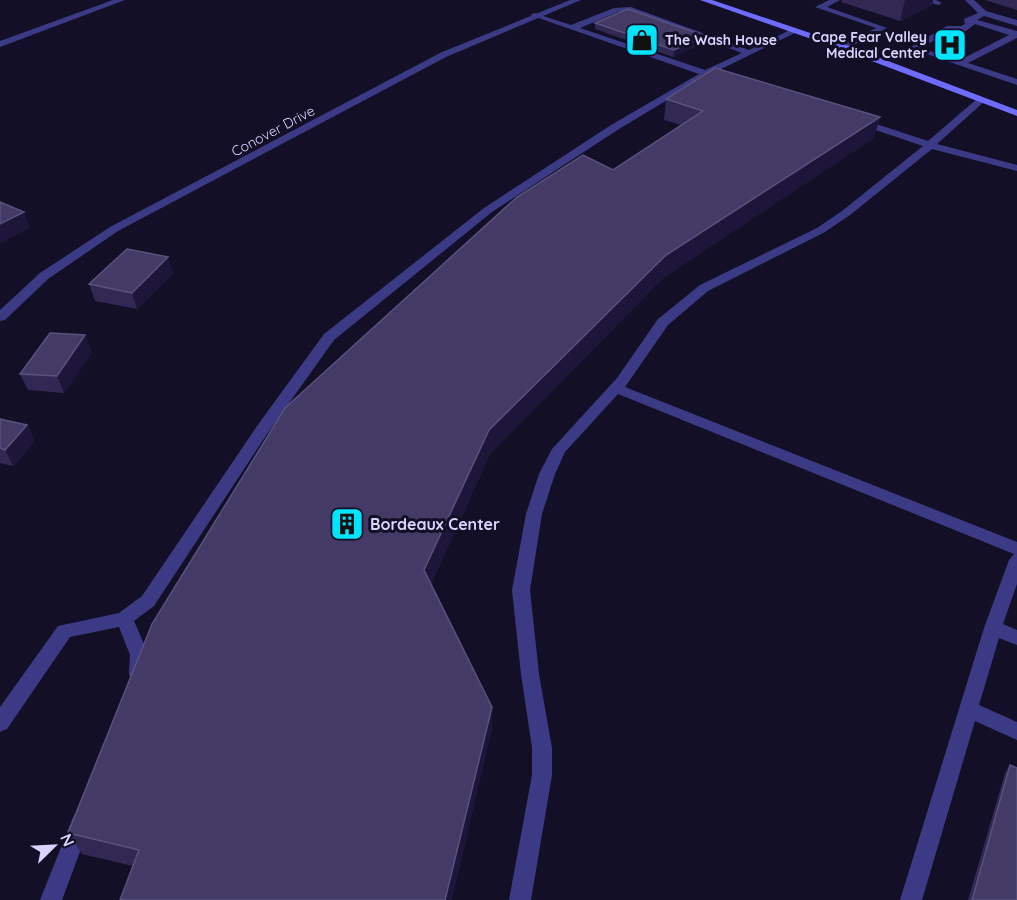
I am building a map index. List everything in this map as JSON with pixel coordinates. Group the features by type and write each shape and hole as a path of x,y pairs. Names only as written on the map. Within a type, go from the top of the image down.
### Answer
{"main road":[{"path":"704,0 843,47 1017,113"}],"street":[{"path":"0,44 121,0"},
{"name":"Conover Drive","path":"0,317 44,276 114,229 433,60 534,15 577,0"},
{"path":"836,0 819,7 883,28 843,47"},
{"path":"926,0 938,3"},
{"path":"969,0 983,13 1017,23"},
{"path":"571,28 616,10 631,9 750,52"},
{"path":"968,20 983,13"},
{"path":"534,15 706,74 724,78"},
{"path":"968,20 971,24 963,29 950,28 913,48 1015,80"},
{"path":"968,20 1017,34"},
{"path":"0,723 63,631 124,619 148,601 262,430 329,338 488,210 615,127 706,74 795,31"},
{"path":"960,64 1017,34"},
{"path":"520,900 542,775 542,748 530,674 521,590 534,514 547,474 559,448 615,388 663,322 704,288 820,230 846,213 981,100"},
{"path":"847,118 930,145 1017,168"},
{"path":"615,388 1017,549"},
{"path":"911,900 993,628 1017,560"},
{"path":"124,619 139,655 137,686 133,696"},
{"path":"993,628 1017,638"},
{"path":"969,709 1017,731"},
{"path":"51,900 88,807"}],"building":[{"path":"628,9 705,36 674,50 595,23"},
{"name":"Bordeaux Center","path":"715,68 880,117 666,255 489,430 424,570 492,707 445,900 120,900 139,850 68,833 152,624 285,408 517,197 583,155 613,170 703,111 666,99"},
{"path":"0,202 24,212 0,224"},
{"path":"127,249 168,257 132,293 89,284"},
{"path":"50,333 85,335 57,376 20,374"},
{"path":"0,419 27,425 5,450 0,448"},
{"path":"1010,765 1017,768 1017,900 972,900"}],"place":[{"name":"The Wash House","path":"642,40"},
{"name":"Cape Fear Valley Medical Center","path":"950,45"},
{"name":"Bordeaux Center","path":"347,524"}]}
